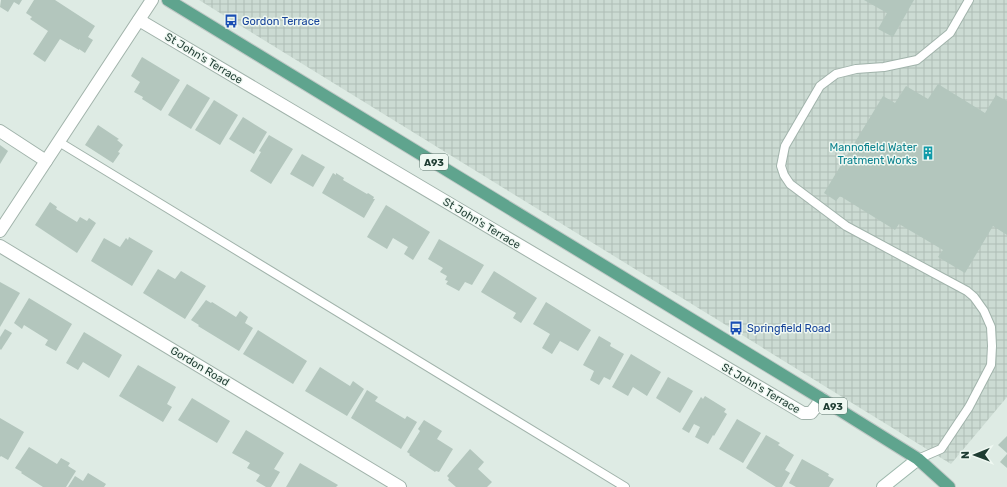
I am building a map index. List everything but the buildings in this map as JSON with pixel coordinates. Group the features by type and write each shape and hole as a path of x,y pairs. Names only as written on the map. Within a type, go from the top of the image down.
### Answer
{"main road":[{"name":"St John's Terrace","path":"168,0 918,459"},
{"name":"A93","path":"918,459 949,487"}],"street":[{"path":"0,231 152,0"},
{"name":"St John's Terrace","path":"139,20 803,413 811,413 822,399"},
{"path":"0,131 46,161"},
{"name":"Gordon Road","path":"0,246 400,487"},
{"path":"883,487 918,459"}],"lane":[{"path":"918,459 941,449 969,407 991,365 991,327 984,311 974,297 967,291 846,226 790,184 784,175 781,166 785,146 820,86 836,74 856,69 884,67 917,60 950,33 969,0"},
{"path":"59,142 625,487"}],"shaded area":[{"path":"199,0 1007,0 1007,397 951,464"}],"place":[{"name":"Gordon Terrace","path":"231,21"},
{"name":"Mannofield Water Tratment Works","path":"928,153"},
{"name":"Springfield Road","path":"736,328"}]}
